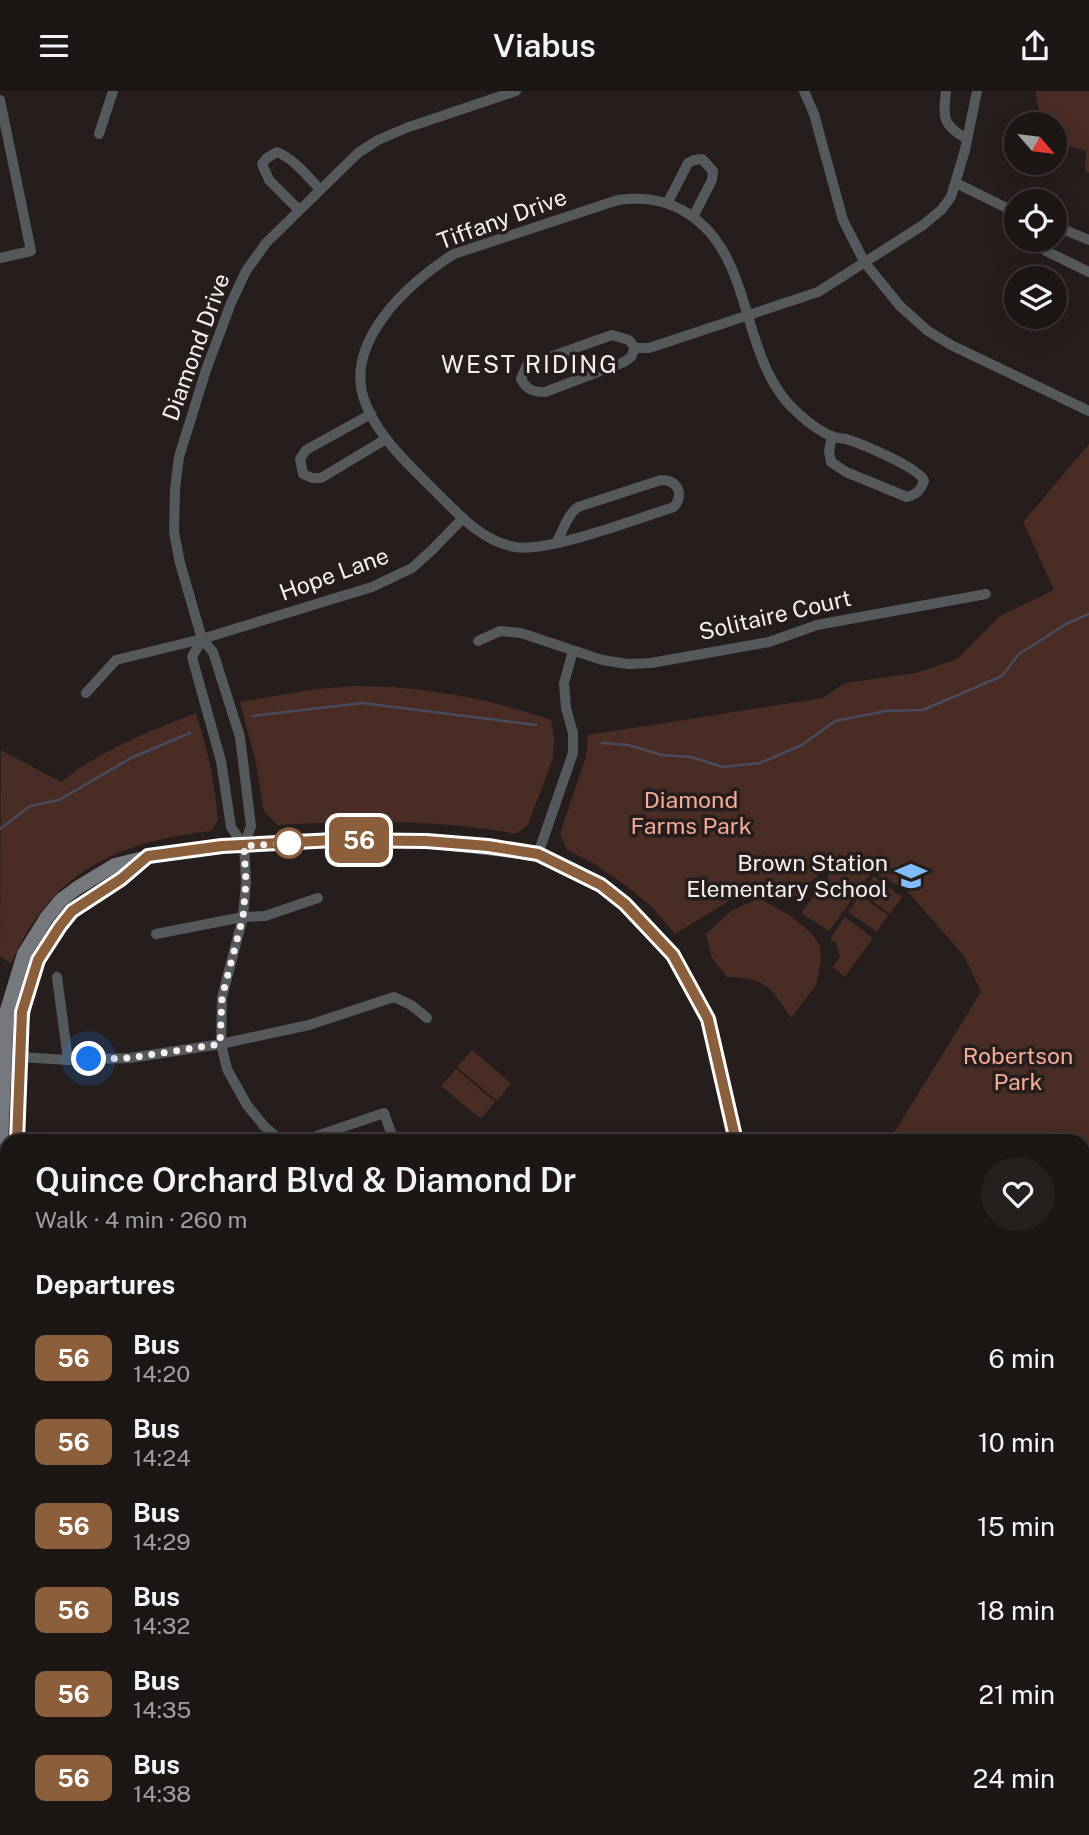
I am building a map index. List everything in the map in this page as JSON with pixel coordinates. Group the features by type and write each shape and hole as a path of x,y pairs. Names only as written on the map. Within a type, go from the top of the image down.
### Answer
{"street":[{"path":"99,134 113,91"},
{"name":"Diamond Drive","path":"244,846 251,827 240,737 213,652 202,639 174,532 174,489 179,457 206,370 237,289 256,257 319,188 358,153 378,140 405,128 516,91"},
{"path":"804,91 814,114 843,220 865,263 900,306 928,331 951,345 1089,411"},
{"path":"946,91 943,116 946,123 967,139"},
{"path":"635,348 649,348 818,292 923,225 941,210 951,197 967,139 976,91"},
{"path":"0,100 31,251 0,258"},
{"path":"298,209 269,180 262,164 267,158 276,152 283,155 293,161 319,188"},
{"path":"668,202 688,163 702,159 713,171 712,180 694,215"},
{"path":"956,183 1004,207"},
{"name":"Tiffany Drive","path":"556,543 571,512 578,507 661,480 676,484 679,501 674,507 556,543 527,548 513,547 479,531 463,518 391,447 366,406 361,380 369,338 386,312 432,268 454,254 618,200 629,198 668,202 694,215 719,241 733,270 771,381 778,391 802,417 832,436 862,445 918,472 924,481 921,489 916,495 907,496 846,472 831,462 829,451 832,436"},
{"path":"1067,231 1089,240"},
{"path":"1048,252 1089,272"},
{"path":"612,335 629,340 635,348 631,357 624,362 545,392 526,388 521,379 527,365 612,335"},
{"path":"371,414 306,450 300,459 303,474 321,478 386,439"},
{"name":"Hope Lane","path":"86,693 116,660 202,639 372,587 412,568 463,518"},
{"name":"Solitaire Court","path":"478,641 500,631 521,633 602,660 628,664 651,663 769,642 817,625 986,594"},
{"name":"Diamond Drive","path":"202,639 192,657 221,761 231,827 244,846"},
{"path":"538,854 573,753 573,733 566,708 564,683 573,651"},
{"path":"2,1134 7,1010 24,954 61,900 115,865 148,856 222,846 334,840 426,841 488,846 538,854 601,885 625,904 673,955 708,1019 734,1134"},
{"path":"244,846 246,882 243,917 222,997 220,1044 227,1069 247,1105 273,1134"},
{"path":"17,1134 24,1003 32,976 46,946 72,911 121,879 148,856"},
{"path":"156,934 243,917 265,916 318,898"},
{"path":"57,977 68,1060"},
{"path":"20,1057 68,1060 130,1058 220,1044 309,1025 394,997 411,1005 427,1018"},
{"path":"322,1134 384,1113 392,1134"}],"green space":[{"path":"1035,91 1089,91 1089,173 1085,171 1086,151 1068,146 1068,112 1039,112"},
{"path":"1089,444 1089,1134 893,1134 981,992 964,956 906,890 839,854 797,896 755,885 675,934 652,907 625,885 596,865 567,850 560,834 586,757 588,735 823,698 845,683 916,673 957,659 1000,616 1054,590 1023,522"},
{"path":"355,686 405,688 454,695 503,705 551,720 553,758 528,825 516,834 427,823 337,822 278,825 264,812 256,763 240,702 316,689"},
{"path":"196,713 210,765 217,806 218,820 211,831 145,843 90,867 67,884 46,906 27,932 11,964 0,956 1,750 61,782 109,751"},
{"path":"839,861 870,874 829,931 801,913"},
{"path":"874,876 902,897 890,914 862,893"},
{"path":"860,895 888,915 877,932 848,912"},
{"path":"759,898 791,916 811,933 820,945 821,961 816,985 791,1018 766,986 751,979 727,977 712,958 706,934 731,911"},
{"path":"845,917 873,938 845,977 833,967 840,956 836,943 830,939"},
{"path":"472,1050 511,1083 497,1101 457,1067"},
{"path":"456,1069 495,1102 481,1119 441,1086"}],"waterway":[{"path":"602,743 628,745 662,755 691,757 723,767 760,763 802,745 835,721 886,711 923,710 1002,676 1019,654 1066,624 1089,614"},
{"path":"252,716 362,703 536,725"},
{"path":"0,829 30,806 59,800 131,758 190,733"}],"bus line":[{"name":"56","path":"17,1134 22,1012 26,994 38,960 72,911 121,879 148,856 222,846 334,840 426,841 488,846 538,854 601,885 653,932 673,955 690,983 708,1019 734,1134"}],"place":[{"name":"Brown Station Elementary School","path":"911,876"}],"district":[{"name":"WEST RIDING","path":"530,365"}],"route":[{"path":"89,1059 130,1058 220,1044 222,997 243,917 246,882 244,846 289,843"}],"park label":[{"name":"Diamond Farms Park","path":"691,813"},
{"name":"Robertson Park","path":"1018,1069"}]}
